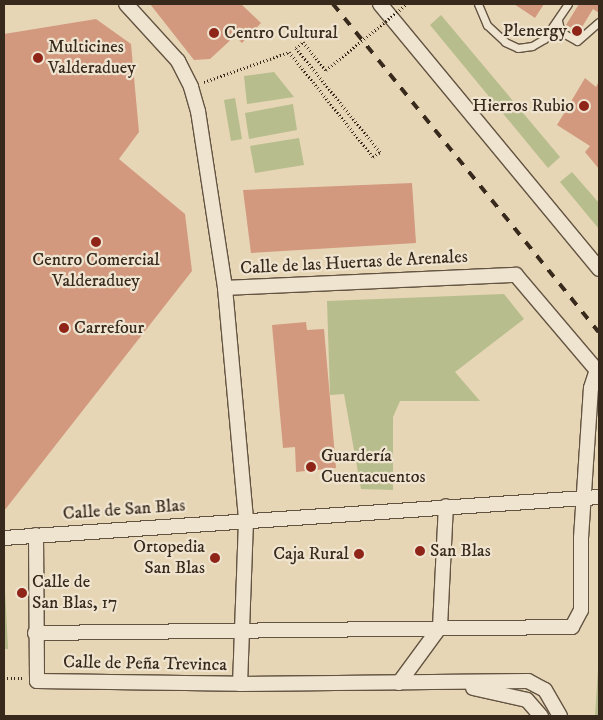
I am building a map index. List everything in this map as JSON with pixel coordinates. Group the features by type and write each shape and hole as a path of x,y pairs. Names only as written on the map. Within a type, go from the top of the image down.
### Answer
{"street":[{"name":"Calle de las Huertas de Arenales","path":"126,4 178,61 191,87 225,288 516,275 598,371"},
{"path":"380,4 599,269"},
{"path":"225,288 246,520 244,630 240,684"},
{"path":"34,633 572,627 581,610 591,388 598,371"},
{"name":"Calle de San Blas","path":"4,538 599,496"},
{"path":"399,683 440,627 446,506"},
{"name":"Calle de Peña Trevinca","path":"36,535 34,633 37,682 240,684 528,681 545,690 560,716"},
{"name":"Calle de Peña Trevinca","path":"399,683 511,694 527,700 541,716"}],"lane":[{"path":"478,4 487,25 505,42 518,48 539,43 558,21 568,4"},
{"path":"558,21 561,32 577,41 599,22"}],"path":[{"path":"191,87 289,52 373,157 380,152 296,48 303,42 326,70 407,4"},
{"path":"4,678 24,678"}],"green space":[{"path":"441,15 560,157 548,168 430,25"},
{"path":"274,72 294,97 247,104 244,76"},
{"path":"235,98 242,139 231,141 224,100"},
{"path":"293,104 297,130 249,139 245,113"},
{"path":"299,138 304,165 255,173 250,146"},
{"path":"572,172 599,203 599,229 560,182"},
{"path":"504,294 524,319 455,372 480,401 400,401 393,417 393,490 361,489 344,394 330,395 327,301"},
{"path":"4,570 8,649 4,649"},
{"path":"598,669 599,716 595,716"}],"building":[{"name":"Centro Cultural","path":"150,4 241,4 261,23 242,43 235,36 210,59 194,60"},
{"path":"514,4 544,4 535,18"},
{"path":"579,4 599,4 599,13 593,9 579,32 566,25"},
{"name":"Centro Comercial Valderaduey","path":"96,19 131,44 139,132 119,159 185,214 192,271 4,511 4,34"},
{"name":"Hierros Rubio","path":"585,78 596,87 599,81 599,169 585,152 590,146 557,125"},
{"path":"412,183 416,243 251,253 243,190"},
{"path":"306,322 307,330 324,329 336,468 296,472 295,447 283,448 272,325"}],"railway":[{"path":"333,4 599,332"}],"place":[{"name":"Plenergy","path":"577,31"},
{"name":"Centro Cultural","path":"214,33"},
{"name":"Multicines Valderaduey","path":"38,58"},
{"name":"Hierros Rubio","path":"584,106"},
{"name":"Centro Comercial Valderaduey","path":"96,242"},
{"name":"Carrefour","path":"64,328"},
{"name":"Guardería Cuentacuentos","path":"311,467"},
{"name":"San Blas","path":"420,551"},
{"name":"Caja Rural","path":"359,554"},
{"name":"Ortopedia San Blas","path":"215,558"},
{"name":"Calle de San Blas, 17","path":"22,593"}]}
